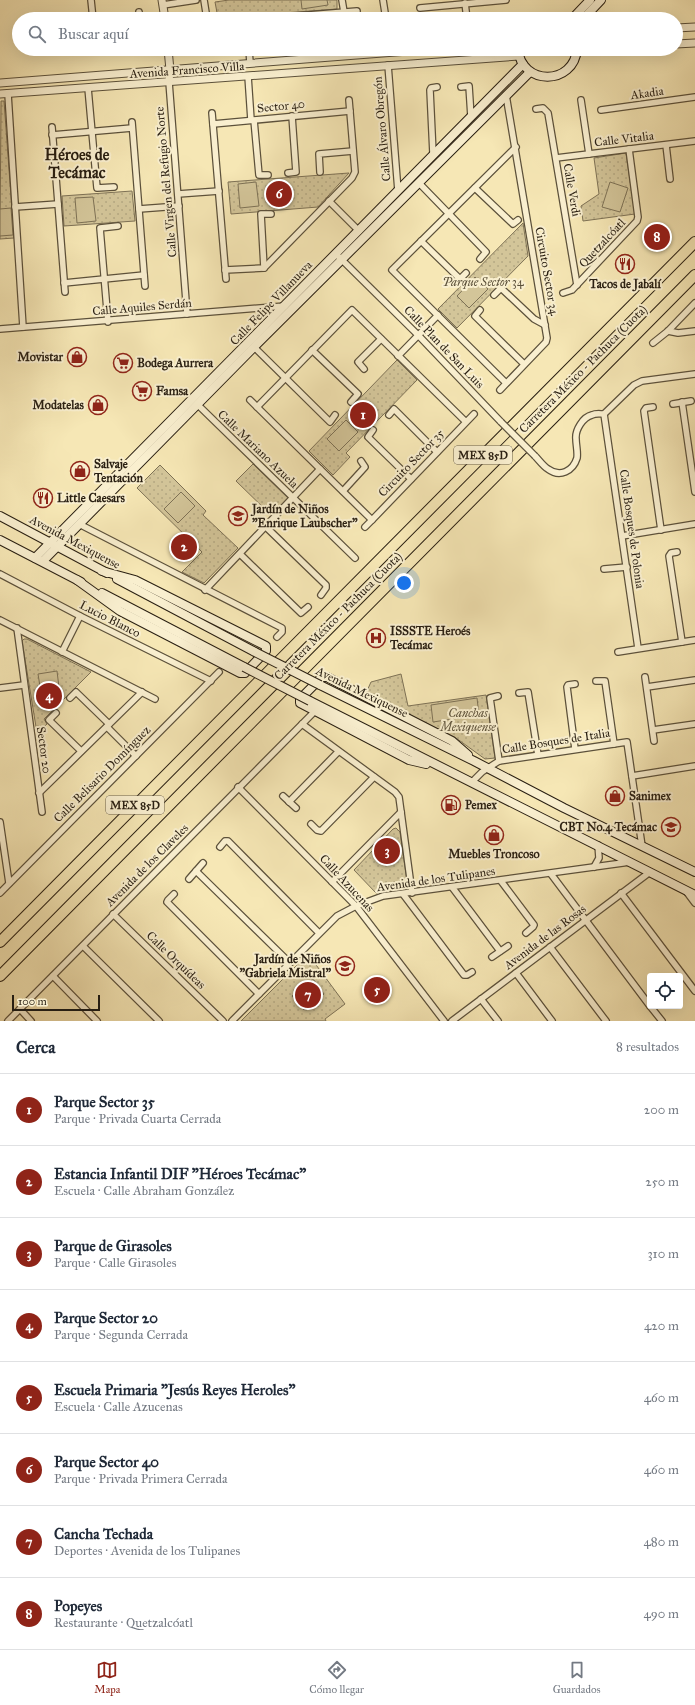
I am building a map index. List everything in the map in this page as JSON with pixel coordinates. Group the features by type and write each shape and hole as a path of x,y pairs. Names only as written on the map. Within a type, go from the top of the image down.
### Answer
{"highway":[{"name":"Carretera México - Pachuca (Cuota)","path":"0,942 695,242"},
{"name":"Carretera México - Pachuca (Cuota)","path":"0,976 695,275"}],"main road":[{"path":"579,12 590,0"},
{"path":"590,12 601,0"},
{"path":"519,56 523,64 530,72 544,77 559,75 571,65 574,56"},
{"name":"Calle Felipe Villanueva","path":"43,561 53,544 259,338 339,256 359,230 523,64"},
{"name":"Calle Felipe Villanueva","path":"35,558 79,524 254,347 259,338 285,306 418,183 530,72"},
{"name":"Avenida Mexiquense","path":"0,516 255,652 488,768 564,808 695,872"},
{"path":"0,540 441,768 472,782 695,895"},
{"path":"77,580 120,611 240,673 245,673 266,651 266,646 135,580 102,571"},
{"path":"441,768 409,760 315,711 299,701 324,676 452,741 474,761"}],"street":[{"path":"91,0 92,12"},
{"path":"164,12 163,2 196,0"},
{"path":"204,0 206,12"},
{"path":"342,0 344,12 358,11"},
{"path":"383,0 385,12"},
{"path":"426,0 427,7"},
{"path":"420,8 506,0"},
{"path":"465,3 466,12"},
{"path":"683,28 695,27"},
{"path":"683,44 695,43"},
{"name":"Calle Virgen del Refugio Norte","path":"169,56 169,82 187,314"},
{"path":"250,56 250,62"},
{"name":"Avenida Francisco Villa","path":"0,83 326,56"},
{"name":"Avenida Francisco Villa","path":"0,94 248,76 486,56"},
{"name":"Calle Álvaro Obregón","path":"388,65 398,190"},
{"path":"248,76 259,175 268,175"},
{"path":"461,87 469,86 471,117"},
{"path":"433,154 430,90 431,88 437,87"},
{"path":"88,88 97,188 114,188"},
{"path":"8,94 23,327"},
{"name":"Circuito Sector 34","path":"500,390 546,342 545,325 506,95"},
{"name":"Akadia","path":"601,110 695,97"},
{"path":"225,270 264,268 352,178 355,172 349,100"},
{"path":"581,100 589,154"},
{"name":"Calle Verdi","path":"536,109 543,108 548,113 577,285"},
{"name":"Sector 40","path":"214,124 350,111"},
{"path":"212,113 226,279"},
{"path":"288,173 296,172 292,116"},
{"path":"52,135 132,125 145,286"},
{"path":"52,126 65,292"},
{"name":"Calle Vitalia","path":"556,158 695,141"},
{"path":"666,145 670,179"},
{"path":"506,383 392,270 516,147"},
{"name":"Quetzalcóatl","path":"563,293 572,290 577,285 638,217 629,149"},
{"path":"320,172 319,154 353,151"},
{"path":"418,183 486,252 480,259"},
{"path":"475,188 513,224 518,220"},
{"path":"178,194 219,191"},
{"path":"329,201 359,230"},
{"path":"15,207 58,204"},
{"path":"138,209 179,206"},
{"path":"264,268 261,214 271,214"},
{"path":"108,322 100,228 118,226"},
{"path":"421,241 460,279 466,273"},
{"name":"Calle Plan de San Luis","path":"339,256 418,335 548,470 559,473 567,472 573,466 578,456 576,437 577,430 584,419 590,415 604,414"},
{"path":"64,282 144,276"},
{"path":"494,295 501,288 534,319 545,325"},
{"path":"653,343 668,331 695,303"},
{"name":"Calle Aquiles Serdán","path":"0,329 108,322 285,306"},
{"path":"257,407 352,310 466,422"},
{"path":"480,310 475,316 524,364"},
{"path":"398,356 438,315"},
{"path":"668,331 678,333 695,331"},
{"path":"364,369 358,362 381,339"},
{"path":"254,347 330,422 335,415"},
{"path":"312,350 358,394 350,402"},
{"path":"604,414 634,385 642,381 695,374"},
{"path":"250,400 372,520"},
{"path":"673,404 691,401"},
{"path":"682,402 695,492"},
{"name":"Calle Mariano Azuela","path":"198,405 355,558"},
{"path":"653,407 646,408 644,411 661,530"},
{"path":"389,415 394,409 437,452"},
{"name":"Circuito Sector 35","path":"364,527 474,414"},
{"name":"Calle Bosques de Polonia","path":"604,414 638,648"},
{"path":"373,430 368,437 411,479"},
{"path":"343,491 364,468 360,461"},
{"path":"205,590 320,469"},
{"path":"79,524 205,590 282,628 282,632 277,637"},
{"path":"622,536 695,524"},
{"path":"266,527 326,586 321,595"},
{"path":"677,552 671,553 669,556 682,642"},
{"path":"240,554 301,613 308,607"},
{"path":"604,569 626,567"},
{"name":"Lucio Blanco","path":"0,574 80,616 211,681"},
{"path":"62,652 80,616"},
{"path":"0,620 155,699"},
{"name":"Sector 20","path":"16,628 42,812"},
{"path":"618,652 695,640"},
{"name":"Calle Belisario Domínguez","path":"0,892 220,672"},
{"path":"646,677 654,741"},
{"path":"596,680 605,681 614,744"},
{"path":"647,687 695,680"},
{"path":"575,684 568,685 567,687 576,749"},
{"path":"0,688 24,685"},
{"path":"70,698 76,692 136,756"},
{"name":"Sector 20","path":"39,793 142,692"},
{"path":"519,693 528,692 538,755"},
{"path":"498,696 490,698 499,761"},
{"name":"Avenida de los Claveles","path":"8,1021 315,711"},
{"path":"56,713 49,720 81,752"},
{"path":"302,724 399,797 412,893"},
{"path":"653,730 695,724"},
{"name":"Calle Bosques de Italia","path":"472,782 488,768 499,761 627,742 632,776"},
{"path":"289,802 338,752"},
{"path":"642,846 632,776 695,766"},
{"path":"311,824 317,830 321,831 374,777"},
{"name":"Calle Azucenas","path":"238,788 356,906 444,1021"},
{"path":"283,796 296,808"},
{"path":"332,882 401,812"},
{"path":"0,822 1,842 9,883"},
{"path":"220,847 225,841 228,841 319,933"},
{"path":"594,867 599,858 598,845"},
{"name":"Avenida de los Tulipanes","path":"232,1021 337,916 356,906 383,896 452,888 631,862"},
{"path":"188,879 203,863"},
{"path":"196,871 290,963"},
{"name":"Avenida de las Rosas","path":"452,1021 650,872"},
{"path":"551,874 647,1002"},
{"path":"500,881 534,925 526,933"},
{"path":"452,888 500,951"},
{"path":"684,889 695,903"},
{"path":"621,893 695,991"},
{"path":"174,894 168,902 259,994"},
{"path":"403,894 464,975 467,976 472,972"},
{"name":"Calle Orquídeas","path":"113,914 223,1021"},
{"path":"83,946 159,1021"},
{"path":"492,957 508,946"},
{"path":"550,947 606,1021"},
{"path":"516,973 552,1021"},
{"path":"53,976 97,1021"},
{"path":"481,998 498,1021"},
{"path":"20,1009 31,1021"},
{"path":"652,1009 662,1021"}],"green space":[{"path":"229,0 337,0 337,9 297,12 217,12 215,2"},
{"path":"301,0 327,0 328,5 302,9"},
{"path":"1,101 4,101 14,238 0,239"},
{"path":"626,153 635,214 583,221 581,206 599,194 594,158"},
{"path":"349,173 318,207 231,214 228,182"},
{"path":"256,182 259,206 240,208 238,184"},
{"path":"610,182 628,188 620,212 602,207"},
{"path":"132,191 135,221 64,226 62,196"},
{"path":"93,197 96,221 77,223 75,198"},
{"path":"11,208 13,235 0,236 0,209"},
{"name":"Parque Sector 34","path":"523,223 528,256 457,328 438,309"},
{"path":"475,277 488,289 469,308 457,296"},
{"path":"397,360 417,380 346,453 350,457 333,475 309,451"},
{"path":"346,420 358,432 339,451 327,439"},
{"path":"253,464 289,499 273,517 236,481"},
{"path":"160,465 206,511 203,515 238,548 204,583 182,572 202,552 137,488"},
{"path":"181,492 195,506 178,523 164,509"},
{"path":"27,639 91,672 44,719 47,724 37,733 22,641"},
{"path":"57,671 60,696 42,699 38,674"},
{"name":"Canchas Mexiquense","path":"401,674 408,706 486,695 495,758 485,759 456,738 366,693 371,682"},
{"path":"477,698 479,715 433,722 431,705"},
{"path":"396,828 400,832 408,888 376,893 354,870 393,829"},
{"path":"308,954 345,1004 325,1019 326,1021 241,1021"},
{"path":"313,979 324,994 304,1010 292,996"}],"place":[{"name":"Parque Sector 40","path":"279,194"},
{"name":"Popeyes","path":"657,237"},
{"name":"Tacos de Jabalí","path":"625,264"},
{"name":"Movistar","path":"77,357"},
{"name":"Bodega Aurrera","path":"123,363"},
{"name":"Famsa","path":"142,391"},
{"name":"Modatelas","path":"98,405"},
{"name":"Parque Sector 35","path":"363,415"},
{"name":"Salvaje Tentación","path":"80,471"},
{"name":"Little Caesars","path":"43,498"},
{"name":"Jardín de Niños \"Enrique Laubscher\"","path":"238,516"},
{"name":"Estancia Infantil DIF \"Héroes Tecámac\"","path":"184,547"},
{"name":"ISSSTE Heroés Tecámac","path":"376,638"},
{"name":"Parque Sector 20","path":"49,696"},
{"name":"Sanimex","path":"615,796"},
{"name":"Pemex","path":"451,805"},
{"name":"CBT No.4 Tecámac","path":"671,827"},
{"name":"Muebles Troncoso","path":"494,835"},
{"name":"Parque de Girasoles","path":"387,851"},
{"name":"Jardín de Niños \"Gabriela Mistral\"","path":"345,966"},
{"name":"Escuela Primaria \"Jesús Reyes Heroles\"","path":"377,990"},
{"name":"Cancha Techada","path":"308,995"}],"district":[{"name":"Héroes de Tecámac","path":"77,163"}]}
